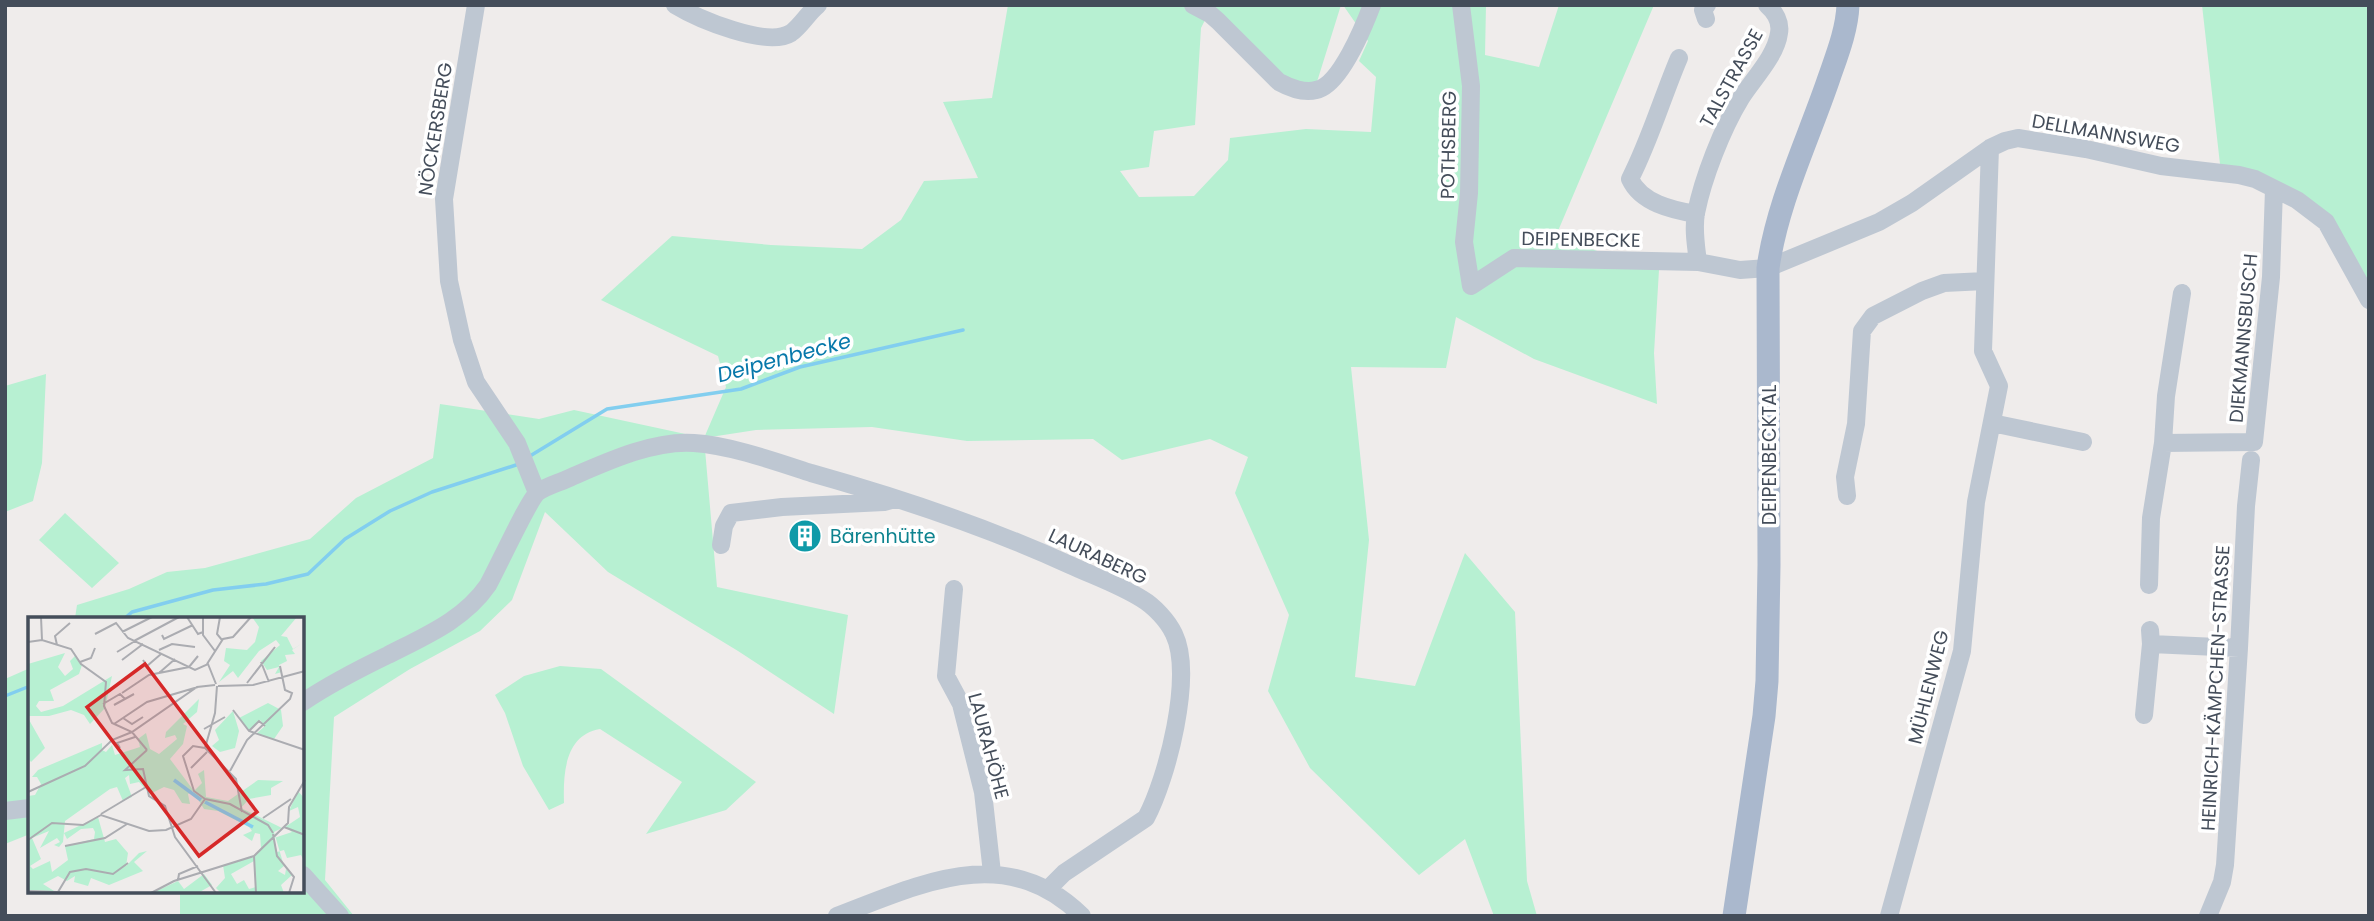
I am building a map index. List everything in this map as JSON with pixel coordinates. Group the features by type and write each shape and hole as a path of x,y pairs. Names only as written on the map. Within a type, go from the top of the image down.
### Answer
{"main road":[{"name":"DEIPENBECKTAL","path":"1734,916 1767,681 1768,268 1771,244 1840,45 1848,5"}],"street":[{"name":"NÖCKERSBERG","path":"476,5 444,199 449,281 462,340 476,382 517,443 537,493"},
{"path":"675,5 717,24 766,38 778,38 790,33 818,5"},
{"path":"1193,5 1218,20 1279,82 1288,87 1318,90 1325,86 1346,60 1359,38 1372,5"},
{"name":"POTHSBERG","path":"1461,5 1471,86 1469,193 1464,243 1471,286"},
{"name":"TALSTRASSE","path":"1698,262 1696,214 1712,162 1727,123 1776,44 1780,32 1774,11 1767,5"},
{"path":"1679,58 1664,92 1653,130 1630,179 1634,188 1649,200 1667,208 1696,214"},
{"name":"DELLMANNSWEG","path":"1768,268 1879,222 1923,196 1990,148 2005,141 2030,138 2161,166 2255,178 2312,210 2326,222 2369,300"},
{"name":"MÜHLENWEG","path":"1889,916 1962,651 1976,502 2000,386 1983,351 1990,148"},
{"name":"DIEKMANNSBUSCH","path":"2163,443 2254,442 2271,277 2274,189"},
{"name":"DEIPENBECKE","path":"1471,286 1514,258 1698,262"},
{"path":"1698,262 1740,270 1768,268"},
{"path":"1847,496 1845,477 1856,424 1862,331 1873,317 1944,282 1985,281"},
{"path":"2148,585 2151,518 2182,293"},
{"path":"1992,423 2083,442"},
{"name":"LAURABERG","path":"537,493 620,456 692,443 739,452 898,498 1041,552 1144,600 1160,614 1174,633 1180,657 1181,684 1177,713 1162,780 1146,818 1064,873 1049,888"},
{"name":"HEINRICH-KÄMPCHEN-STRASSE","path":"2208,916 2222,882 2225,865 2251,460"},
{"path":"304,701 464,613 479,599 488,585 537,493"},
{"name":"LAURABERG","path":"721,545 724,526 731,513 782,507 884,502 898,498"},
{"name":"LAURAHÖHE","path":"954,589 946,676 961,704 983,792 992,873"},
{"path":"2144,715 2150,637 2239,648"},
{"path":"5,810 28,808"},
{"path":"837,916 923,884 970,874 992,873 1049,888 1082,916"},
{"path":"304,876 340,916"}],"green space":[{"path":"1008,5 1341,5 1316,85 1289,82 1207,16 1201,28 1195,125 1154,131 1149,167 1120,171 1139,197 1194,196 1228,160 1230,138 1306,129 1371,132 1376,77 1359,61 1368,41 1343,5 1486,5 1485,55 1539,67 1559,5 1654,5 1555,238 1659,270 1654,353 1657,404 1534,359 1456,317 1446,368 1351,367 1369,540 1355,677 1415,686 1465,553 1515,612 1527,881 1537,916 1494,916 1465,839 1419,875 1310,768 1268,691 1289,615 1235,493 1248,457 1210,439 1122,460 1093,439 967,441 872,427 756,430 704,438 726,387 718,356 601,300 672,236 771,245 862,249 901,220 924,181 978,178 943,102 992,98"},
{"path":"2202,5 2369,5 2369,297 2313,209 2221,173"},
{"path":"46,374 42,463 33,501 5,512 5,386"},
{"path":"440,404 539,419 574,410 704,438 717,587 848,615 834,714 738,651 608,572 545,512 512,600 480,631 410,669 334,717 325,880 354,916 180,916 180,893 304,893 304,617 75,617 77,605 129,589 167,572 205,568 310,539 356,498 433,458"},
{"path":"65,513 119,563 92,588 39,540"},
{"path":"560,666 601,669 756,782 726,810 646,834 682,782 600,729 579,739 573,747 568,757 564,780 564,803 549,810 523,766 505,713 495,695 524,676"},
{"path":"28,669 28,835 5,844 5,679"}],"waterway":[{"name":"Deipenbecke","path":"530,456 607,409 741,389 800,367 963,330"},
{"name":"Deipenbecke","path":"126,617 132,612 213,590 266,584 308,574 345,539 390,511 432,492 516,465"},
{"name":"Deipenbecke","path":"5,696 28,687"}],"place":[{"name":"Bärenhütte","path":"805,536"}]}
